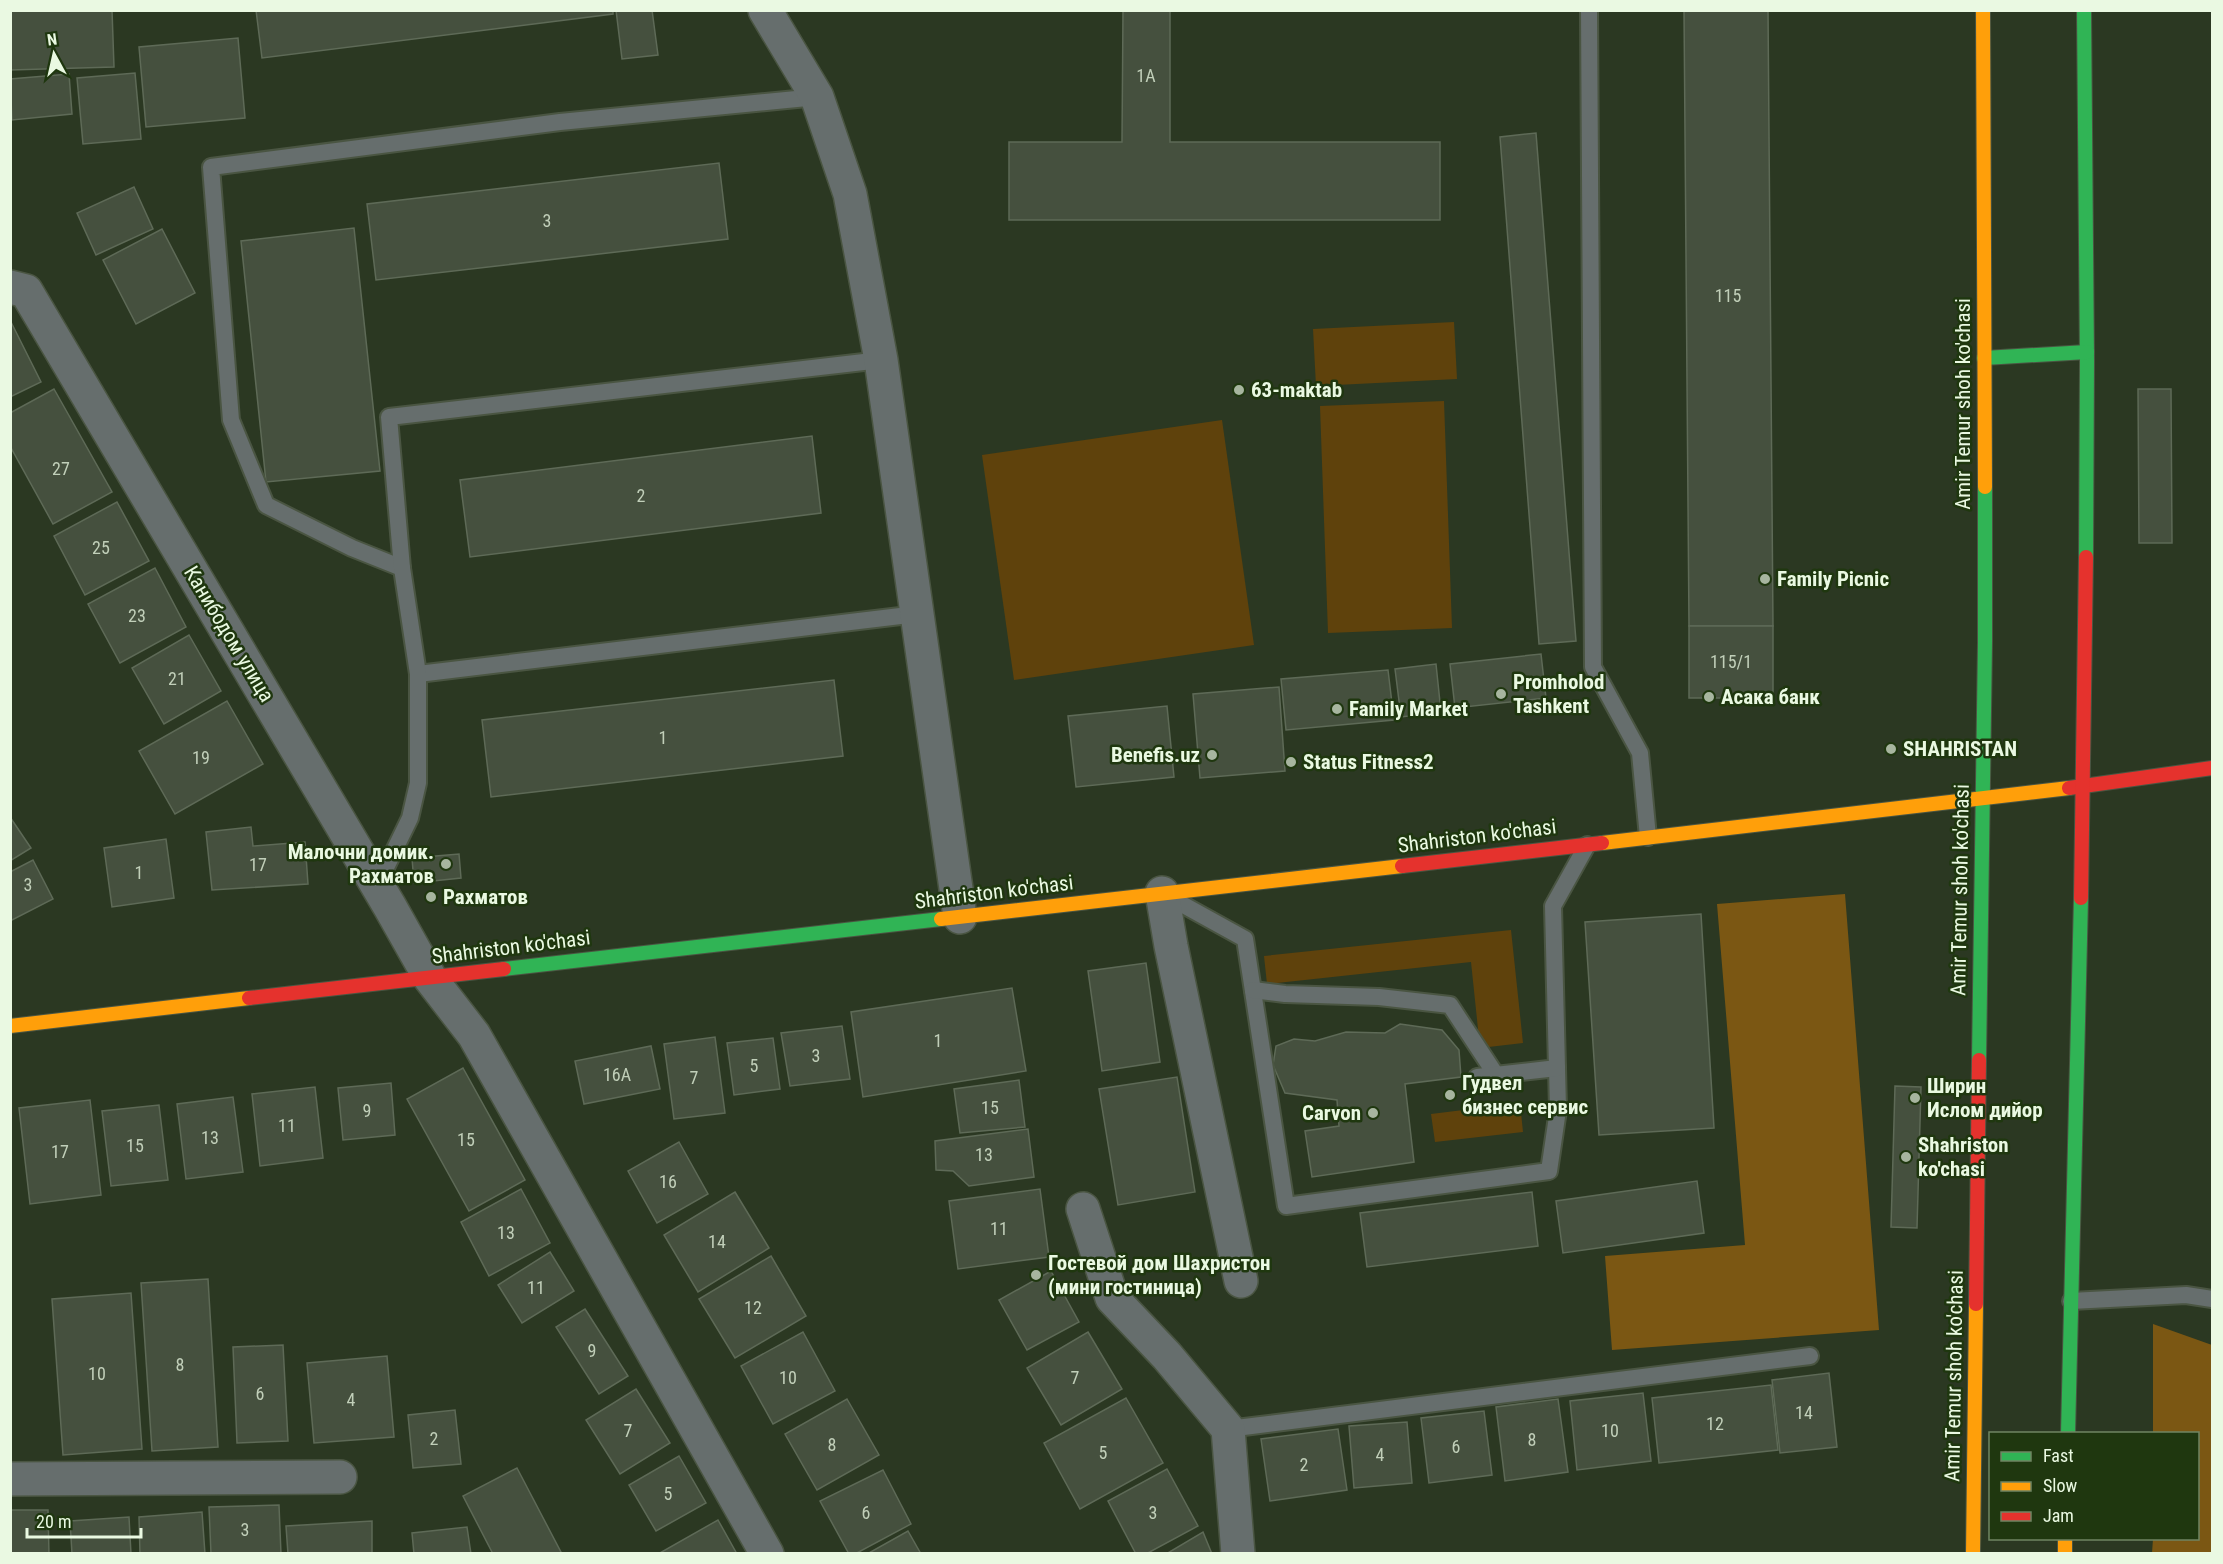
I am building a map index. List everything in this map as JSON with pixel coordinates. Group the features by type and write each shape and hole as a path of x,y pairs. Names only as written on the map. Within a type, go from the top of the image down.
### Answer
{"main road":[{"name":"Amir Temur shoh ko'chasi","path":"1972,1554 1985,642 1983,10"},
{"path":"2068,1432 2084,788 2087,352 2084,10"},
{"path":"1984,358 2087,352"},
{"name":"Shahriston ko'chasi","path":"10,1026 1587,845 1983,797 2084,788 2174,772 2212,768"}],"street":[{"path":"765,10 817,97 850,194 881,360 960,917"},
{"name":"Канибодом улица","path":"18,289 377,885 430,978 474,1035 767,1554"},
{"path":"1162,893 1241,1281"},
{"path":"1083,1209 1112,1298 1167,1356 1228,1429 1238,1554"},
{"path":"10,1479 340,1478"}],"lane":[{"path":"1589,10 1593,667 1640,753 1648,837"},
{"path":"402,568 351,548 266,505 231,420 211,167 560,122 817,97"},
{"path":"377,885 410,818 418,783 418,674 402,568 388,417 881,360"},
{"path":"418,674 917,614"},
{"path":"1162,893 1245,939 1277,1111 1286,1206 1549,1171 1558,1110 1553,906 1587,845"},
{"path":"1253,990 1285,994 1379,997 1450,1005 1496,1075"},
{"path":"1477,1077 1557,1068"},
{"path":"2071,1301 2186,1295 2212,1299"},
{"path":"1228,1429 1810,1356"}],"shaded area":[{"path":"1454,322 1457,379 1316,386 1313,329"},
{"path":"1444,401 1452,628 1328,633 1320,406"},
{"path":"1222,420 1254,645 1014,680 982,455"},
{"path":"1845,894 1879,1330 1612,1350 1605,1256 1745,1245 1717,904"},
{"path":"1511,930 1523,1043 1480,1048 1471,962 1267,984 1264,956"},
{"path":"1520,1103 1523,1132 1435,1142 1431,1114"},
{"path":"2153,1324 2212,1345 2212,1553 2152,1553 2153,1540 2199,1540 2199,1432 2153,1432"}],"building":[{"path":"10,10 112,10 114,67 10,70"},
{"path":"256,10 613,10 613,14 262,58"},
{"path":"616,10 652,10 658,55 622,59"},
{"path":"1123,10 1170,10 1170,142 1440,142 1440,220 1009,220 1009,142 1122,142"},
{"path":"1684,10 1768,10 1773,626 1689,626"},
{"path":"238,38 245,118 146,127 139,47"},
{"path":"135,73 141,139 83,144 77,78"},
{"path":"69,74 72,114 12,120 10,79"},
{"path":"1536,133 1576,641 1539,644 1500,137"},
{"path":"719,163 728,239 376,280 367,204"},
{"path":"134,187 153,229 96,255 77,213"},
{"path":"354,228 380,471 266,482 241,241"},
{"path":"162,229 195,293 136,324 103,260"},
{"path":"10,320 41,382 10,397"},
{"path":"54,389 112,492 53,524 10,446 10,413"},
{"path":"2138,389 2171,389 2172,543 2139,543"},
{"path":"812,436 821,513 470,557 460,480"},
{"path":"117,502 149,561 85,595 54,536"},
{"path":"155,568 186,627 120,663 88,604"},
{"path":"1689,626 1773,626 1773,698 1689,698"},
{"path":"189,635 221,691 164,724 132,668"},
{"path":"1541,654 1546,698 1455,708 1450,664"},
{"path":"1436,664 1441,712 1401,717 1395,669"},
{"path":"1388,670 1394,720 1286,730 1281,679"},
{"path":"834,680 843,756 491,797 482,720"},
{"path":"1279,687 1285,771 1200,778 1193,694"},
{"path":"227,701 263,764 175,814 139,751"},
{"path":"1167,706 1174,777 1076,787 1068,716"},
{"path":"10,817 31,848 10,861"},
{"path":"251,827 253,846 305,842 308,884 212,890 206,832"},
{"path":"166,839 174,898 112,907 104,848"},
{"path":"459,854 461,878 414,883 412,858"},
{"path":"33,860 53,899 10,921 10,872"},
{"path":"1701,914 1714,1128 1599,1135 1585,922"},
{"path":"1146,963 1160,1062 1102,1071 1088,971"},
{"path":"1012,988 1026,1071 863,1097 851,1012"},
{"name":"Carvon","path":"1400,1024 1442,1030 1459,1050 1461,1077 1405,1084 1414,1162 1312,1177 1305,1131 1339,1126 1337,1100 1285,1093 1273,1065 1276,1046 1294,1039 1315,1041 1346,1032 1385,1033"},
{"path":"842,1026 850,1079 790,1086 781,1033"},
{"path":"715,1037 725,1113 674,1119 664,1044"},
{"path":"773,1038 780,1089 734,1095 727,1043"},
{"path":"651,1046 660,1089 584,1104 575,1061"},
{"path":"463,1068 525,1180 469,1211 407,1099"},
{"path":"1177,1077 1195,1192 1118,1205 1099,1089"},
{"path":"1019,1080 1025,1127 960,1133 954,1089"},
{"path":"391,1083 395,1135 343,1140 338,1088"},
{"name":"Shahriston ko'chasi","path":"1895,1086 1921,1087 1917,1228 1891,1227"},
{"path":"315,1087 323,1158 260,1166 252,1094"},
{"path":"233,1097 243,1172 186,1179 177,1104"},
{"path":"90,1100 101,1195 30,1204 19,1108"},
{"path":"159,1105 168,1180 111,1186 102,1111"},
{"path":"1028,1129 1034,1177 969,1186 953,1171 936,1170 935,1141"},
{"path":"679,1142 708,1194 657,1223 628,1171"},
{"path":"1697,1181 1704,1233 1563,1253 1556,1201"},
{"path":"521,1189 550,1243 489,1276 461,1222"},
{"path":"1040,1189 1049,1257 958,1269 949,1201"},
{"path":"735,1192 769,1248 698,1292 664,1235"},
{"path":"1532,1192 1538,1246 1367,1267 1360,1213"},
{"path":"550,1252 574,1291 522,1323 498,1285"},
{"path":"771,1256 806,1316 735,1358 699,1299"},
{"path":"1051,1271 1079,1322 1027,1350 999,1300"},
{"path":"208,1279 218,1447 152,1451 141,1283"},
{"path":"131,1293 142,1449 63,1455 52,1299"},
{"path":"585,1309 628,1376 599,1394 556,1327"},
{"path":"803,1332 835,1391 773,1424 741,1366"},
{"path":"1088,1332 1122,1389 1061,1425 1027,1368"},
{"path":"283,1345 288,1441 237,1443 233,1347"},
{"path":"387,1356 394,1437 314,1443 307,1363"},
{"path":"1829,1373 1837,1447 1780,1453 1772,1380"},
{"path":"1771,1385 1778,1450 1659,1463 1652,1398"},
{"path":"636,1389 670,1443 620,1474 586,1420"},
{"path":"1643,1393 1651,1461 1577,1470 1570,1401"},
{"path":"1126,1398 1163,1463 1080,1509 1044,1443"},
{"path":"847,1399 879,1455 817,1490 785,1434"},
{"path":"1558,1399 1568,1472 1505,1481 1496,1407"},
{"path":"455,1410 461,1464 413,1468 408,1415"},
{"path":"1484,1411 1492,1475 1429,1483 1421,1418"},
{"path":"1407,1422 1412,1483 1354,1488 1349,1426"},
{"path":"1338,1429 1347,1490 1270,1501 1261,1439"},
{"path":"679,1456 706,1503 656,1531 629,1485"},
{"path":"517,1468 562,1554 493,1554 463,1496"},
{"path":"1167,1469 1198,1526 1146,1554 1136,1554 1108,1501"},
{"path":"883,1470 911,1524 855,1554 849,1554 820,1501"},
{"path":"279,1505 281,1554 211,1554 209,1507"},
{"path":"10,1510 48,1510 49,1554 10,1554"},
{"path":"202,1512 205,1554 140,1554 139,1517"},
{"path":"129,1517 131,1554 72,1554 70,1521"},
{"path":"718,1520 737,1554 658,1554"},
{"path":"372,1521 372,1554 288,1554 286,1526"},
{"path":"467,1527 471,1554 414,1554 412,1533"},
{"path":"908,1531 921,1554 867,1554"},
{"path":"1203,1532 1212,1554 1166,1554"}],"traffic: fast":[{"path":"2084,10 2086,557"},
{"path":"1984,358 2087,352"},
{"path":"1979,1060 1985,487"},
{"path":"2068,1432 2081,898"},
{"path":"504,969 941,919"}],"traffic: slow":[{"path":"1983,10 1985,487"},
{"path":"1602,843 2069,788"},
{"path":"941,919 1402,866"},
{"path":"10,1026 249,998"},
{"path":"1973,1554 1976,1304"},
{"path":"2065,1540 2065,1554"}],"traffic: jam":[{"path":"2081,898 2086,557"},
{"path":"2069,788 2212,768"},
{"path":"1402,866 1602,843"},
{"path":"249,998 504,969"},
{"path":"1976,1304 1979,1060"}],"place":[{"name":"63-maktab","path":"1239,390"},
{"name":"Family Picnic","path":"1765,579"},
{"name":"Promholod Tashkent","path":"1501,694"},
{"name":"Асака банк","path":"1709,697"},
{"name":"Family Market","path":"1337,709"},
{"name":"SHAHRISTAN","path":"1891,749"},
{"name":"Benefis.uz","path":"1212,755"},
{"name":"Status Fitness2","path":"1291,762"},
{"name":"Малочни домик. Рахматов","path":"446,864"},
{"name":"Рахматов","path":"431,897"},
{"name":"Гудвел бизнес сервис","path":"1450,1095"},
{"name":"Ширин Ислом дийор","path":"1915,1098"},
{"name":"Carvon","path":"1373,1113"},
{"name":"Shahriston ko'chasi","path":"1906,1157"},
{"name":"Гостевой дом Шахристон (мини гостиница)","path":"1036,1275"}]}
